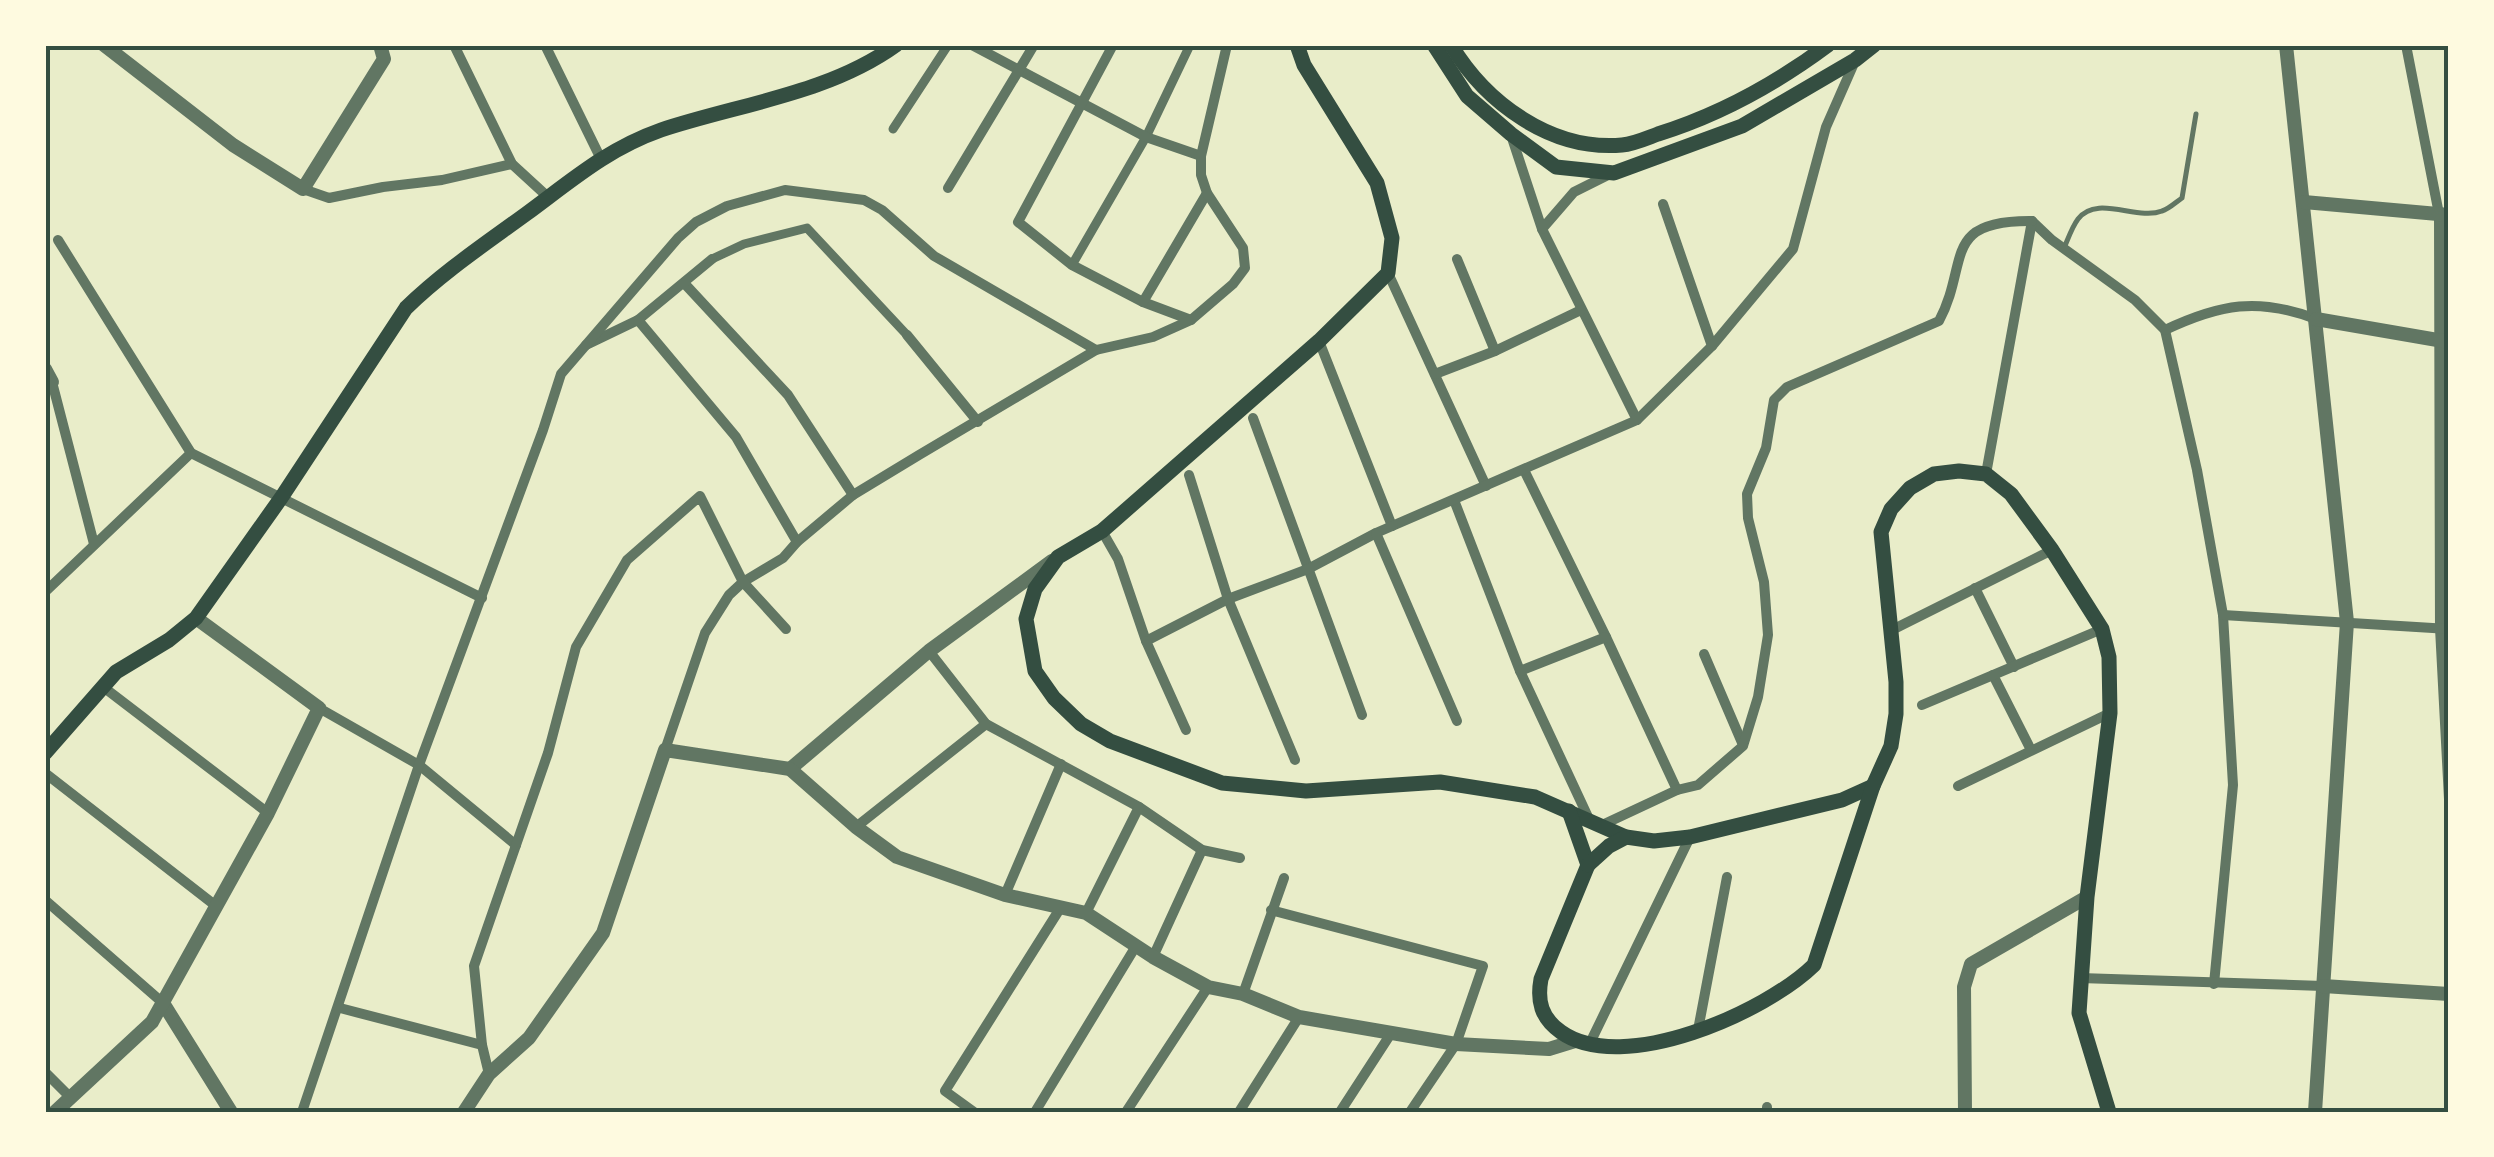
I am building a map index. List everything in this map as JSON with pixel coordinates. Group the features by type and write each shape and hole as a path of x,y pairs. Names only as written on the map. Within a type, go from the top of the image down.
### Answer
{"main road":[{"path":"45,752 116,672 170,640 196,618 406,308 432,282 600,156 658,131 829,81 896,45"},
{"path":"1297,45 1304,66 1377,182 1392,238 1388,273 1319,340 1102,531 1058,556 1035,589 1026,619 1034,670 1054,698 1081,724 1110,742 1222,783 1306,791 1440,782 1534,797 1626,837 1654,841 1690,837 1842,800 1874,786"},
{"path":"1434,45 1468,96 1556,166 1614,172 1742,126 1874,45"},
{"path":"1452,45 1478,82 1526,121 1579,144 1624,145 1697,122 1797,68 1828,45"},
{"path":"1626,837 1588,865 1541,978 1538,994 1542,1012 1556,1029 1582,1042 1627,1048 1658,1044 1772,998 1814,965 1891,746 1896,714 1881,532 1891,509 1910,488 1934,474 1986,474 2011,494 2052,550 2102,628 2109,656 2110,712 2087,897 2079,1012 2109,1112"},
{"path":"1842,800 1859,806 1862,820"},
{"path":"1569,812 1588,865"}],"street":[{"path":"104,45 232,145 303,189 329,198 512,164"},
{"path":"454,45 512,164 548,197"},
{"path":"545,45 600,156"},
{"path":"892,129 948,45"},
{"path":"972,45 1146,137 1202,156"},
{"path":"948,188 1034,45"},
{"path":"1113,45 1018,222 1072,265 1143,302 1191,320"},
{"path":"1072,265 1146,137 1190,45"},
{"path":"464,1112 489,1074 529,1038 602,933 705,633 729,594 774,564 853,495 1096,350 1153,337 1191,320 1233,284 1244,268 1244,248 1206,193 1201,176 1227,45"},
{"path":"2286,45 2346,622 2315,1112"},
{"path":"2406,45 2444,215 2444,628 2449,800"},
{"path":"303,189 382,52"},
{"path":"1146,641 1228,599 1308,569 1376,533 1637,420 1712,346 1793,249 1826,126 1855,60"},
{"path":"1511,134 1542,230 1637,420"},
{"path":"1542,230 1574,192 1614,172"},
{"path":"302,1112 419,765 560,374 696,222 727,206 785,190 864,200 882,210 934,256 1096,350"},
{"path":"1143,302 1206,193"},
{"path":"2304,202 2444,215"},
{"path":"1662,204 1712,346"},
{"path":"1986,474 2032,221"},
{"path":"1454,500 1520,670 1594,823 1698,785 1743,746 1758,697 1768,635 1764,582 1746,494 1766,448 1774,400 1787,387 1939,320 1949,302 1959,254 1972,234 1991,224 2032,221 2135,300 2165,330 2224,615 2233,785 2214,984"},
{"path":"579,349 638,320 712,259 744,244 807,228 907,335 978,422"},
{"path":"58,240 191,453 482,598"},
{"path":"1457,259 1495,351"},
{"path":"1388,273 1486,486"},
{"path":"684,282 788,395 853,495"},
{"path":"2165,330 2204,312 2250,304 2284,306 2316,319 2444,342"},
{"path":"1436,374 1581,310"},
{"path":"638,320 736,437 797,542"},
{"path":"1319,340 1392,526"},
{"path":"47,379 94,544"},
{"path":"1253,418 1362,715"},
{"path":"45,592 191,453"},
{"path":"1524,470 1677,790"},
{"path":"1189,476 1228,599 1295,760"},
{"path":"489,1074 474,966 548,752 576,647 627,560 700,496 742,582 786,629"},
{"path":"1102,531 1118,559 1140,626 1186,730"},
{"path":"1376,533 1457,720"},
{"path":"1890,631 2052,550"},
{"path":"790,769 929,652 1058,556"},
{"path":"1975,588 2014,667"},
{"path":"2224,615 2444,628"},
{"path":"196,618 319,708 419,765 516,845"},
{"path":"1922,705 2102,628"},
{"path":"1520,670 1606,636"},
{"path":"929,652 986,724 1139,808 1202,850 1240,858"},
{"path":"1704,654 1743,746"},
{"path":"1993,675 2031,750"},
{"path":"102,686 268,813"},
{"path":"55,1112 152,1022 268,813 319,708"},
{"path":"1958,786 2110,712"},
{"path":"856,827 986,724"},
{"path":"665,750 790,769 897,857 1005,895 1086,913 1208,987 1243,994 1299,1017 1456,1044 1548,1049 1582,1042 1690,837"},
{"path":"1005,895 1061,764"},
{"path":"45,772 216,906"},
{"path":"1086,913 1139,808"},
{"path":"1153,957 1202,850"},
{"path":"1698,1030 1727,877"},
{"path":"1243,994 1284,878"},
{"path":"1965,1112 1964,987 1970,964 2087,897"},
{"path":"45,900 163,1004 232,1112"},
{"path":"974,1112 945,1090 1061,907"},
{"path":"1271,910 1483,966 1456,1044 1410,1112"},
{"path":"1035,1112 1136,946"},
{"path":"2080,978 2449,994"},
{"path":"1126,1112 1208,987"},
{"path":"340,1008 482,1045"},
{"path":"1239,1112 1299,1017"},
{"path":"1340,1112 1390,1035"},
{"path":"45,1072 70,1097"}],"lane":[{"path":"2064,248 2079,217 2088,211 2099,208 2160,212 2182,198 2196,114"}]}
